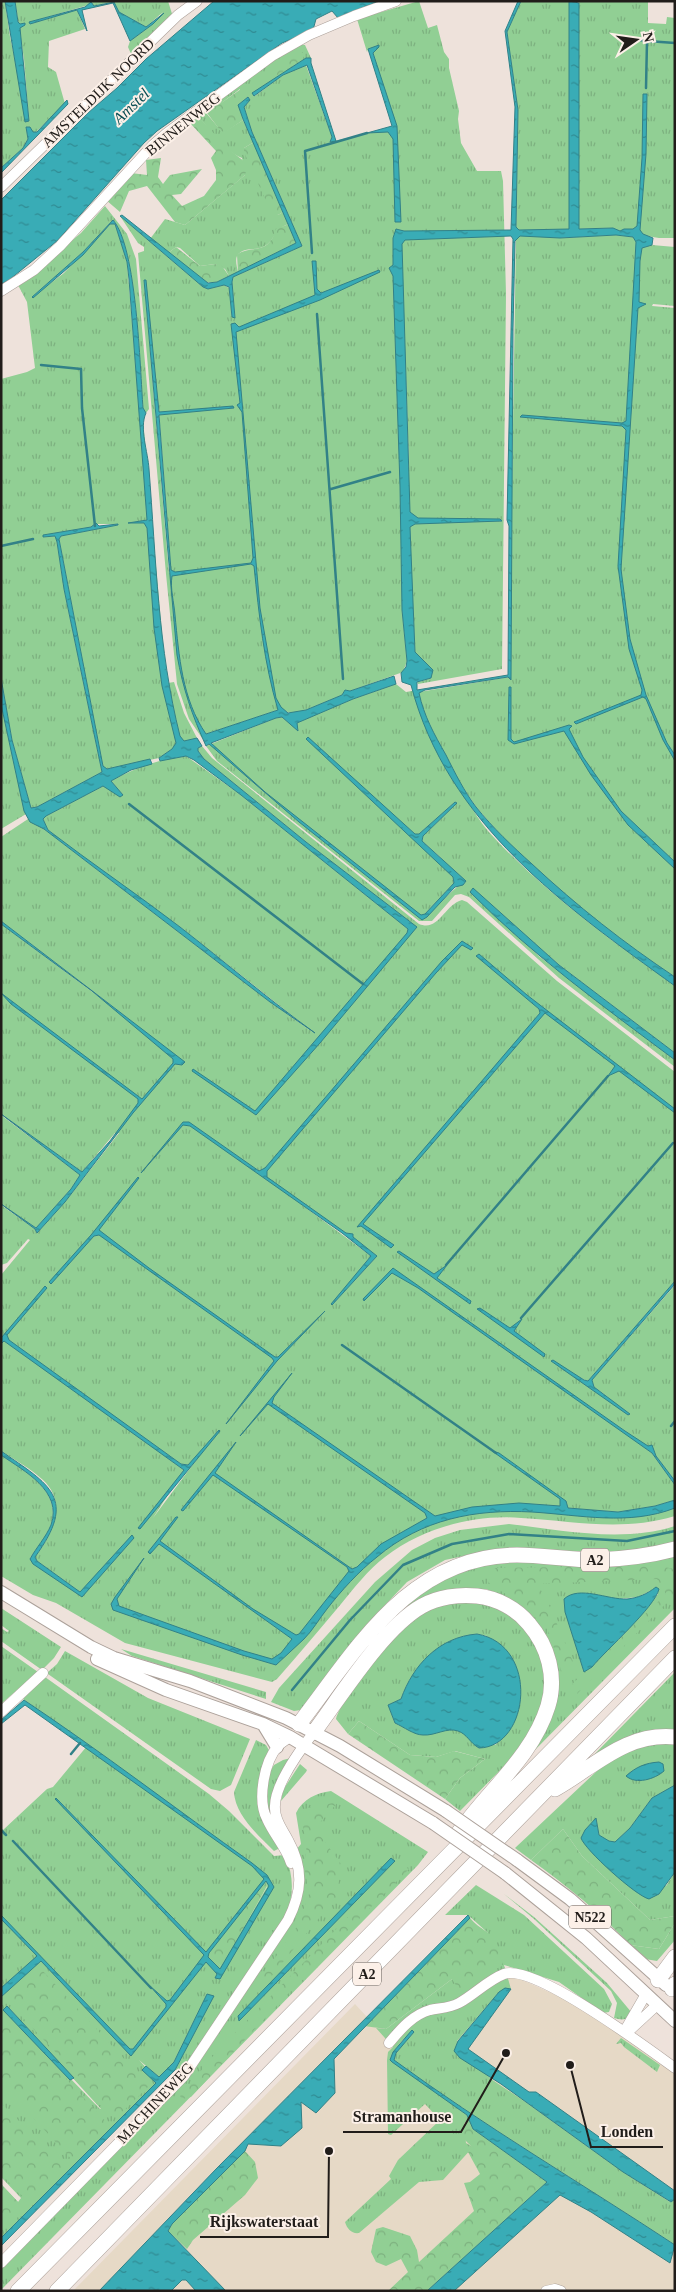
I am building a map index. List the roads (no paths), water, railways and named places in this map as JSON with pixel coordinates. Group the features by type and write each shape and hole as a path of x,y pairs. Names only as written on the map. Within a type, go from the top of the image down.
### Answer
{"highway":[{"name":"A2","path":"295,1731 377,1623 419,1585 452,1567 495,1556 522,1555 596,1560 642,1556 675,1549"},
{"name":"A2","path":"314,1732 394,1628 422,1606 450,1596 482,1596 510,1607 524,1618 537,1634 544,1648 551,1673 552,1685 544,1717 526,1752 474,1811 433,1872"},
{"name":"A2","path":"18,2291 675,1626"},
{"name":"A2","path":"57,2291 675,1658"},
{"name":"A2","path":"540,1797 578,1775 620,1746 646,1738 675,1737"},
{"path":"658,1980 675,1957"}],"main road":[{"name":"N522","path":"1,1592 91,1647 114,1658 249,1702 295,1731 304,1745 433,1823 526,1888 586,1938 657,2005"},
{"name":"N522","path":"1,1600 81,1651 125,1673 166,1690 263,1724 295,1731 314,1732 389,1775 446,1811 517,1860 570,1900 615,1938 658,1980 674,1988"},
{"path":"263,1724 278,1746"},
{"path":"646,1994 658,1980"},
{"path":"674,1988 657,2005 675,2021"}],"street":[{"name":"AMSTELDIJK NOORD","path":"1,187 178,14 197,1"},
{"name":"BINNENWEG","path":"1,291 34,270 60,246 146,152 167,133 272,56 309,35 396,1"},
{"path":"1,1712 43,1673"},
{"path":"295,1731 278,1746 263,1780 261,1800 266,1819 289,1858 297,1896"},
{"name":"MACHINEWEG","path":"1,2264 184,2076 288,1920 300,1892 298,1865 292,1846 276,1820 274,1809 280,1783 314,1732"},
{"path":"388,2043 402,2027 415,2017 427,2011 457,2004 503,1974 515,1972 549,1985 624,2032 675,2068"},
{"path":"624,2032 646,1994"},
{"path":"624,2032 631,2029 657,2005"},
{"path":"546,2291 555,2289 561,2291"}],"water":[{"path":"5,1 15,1 18,22 20,24 25,23 20,28 29,121 25,122"},
{"name":"Amstel","path":"214,1 379,1 338,18 332,11 316,19 313,30 282,43 157,131 144,143 57,241 9,280 1,284 1,200 89,112 146,59"},
{"path":"518,1 521,1 507,32 518,110 516,227 519,230 569,229 569,1 579,3 579,229 613,228 620,231 633,229 637,226 642,158 643,94 647,94 646,154 640,230 643,234 653,238 652,245 642,248 640,261 639,302 646,304 638,308 621,569 630,639 646,695 667,743 675,755 675,761 663,740 646,699 643,697 576,724 574,722 641,695 642,690 629,649 618,566 626,430 622,426 520,417 522,415 622,423 626,421 636,242 633,237 616,235 560,238 520,236 515,241 511,680 508,677 425,690 419,693 434,732 464,788 482,815 510,844 566,895 637,951 675,977 675,986 592,925 552,892 515,857 481,820 452,779 428,734 411,685 402,682 401,673 406,667 407,661 402,610 393,276 389,268 393,265 393,238 396,229 404,231 511,230 515,107 505,31","holes":["511,236 513,239 507,520 509,526 508,675 417,690 417,682 431,678 433,670 415,652 410,527 415,524 502,521 500,519 418,518 410,512 402,244 405,240"]},
{"path":"91,2 94,6 114,2 119,12 146,27 164,13 130,41 113,3 82,10 87,31 77,10 30,24 29,22 85,7"},
{"path":"379,45 373,53 397,126 401,222 395,222 393,139 388,132 367,133 392,126 368,49"},
{"path":"306,58 311,58 336,141 330,142 332,137 307,65 283,75 254,96 252,93"},
{"path":"248,97 250,100 244,107 252,132 302,246 233,277 235,318 232,317 229,287 224,285 208,289 203,287 120,216 122,215 208,283 217,282 296,243 238,105"},
{"path":"67,100 68,104 1,173 1,168 23,148 28,139 26,127 30,127 33,132 37,132"},
{"path":"113,220 121,234 127,255 136,309 143,408 146,413 143,426 149,469 162,637 180,736 184,741 197,738 202,746 198,748 198,751 204,759 306,842 417,927 320,1043 256,1115 192,1071 193,1069 255,1111 407,933 408,929 241,795 194,760 186,756 160,761 159,758 172,749 176,743 162,686 154,628 147,528 144,523 128,523 147,520 129,279 127,262 115,224 110,224 83,255 32,297 83,252"},
{"path":"312,261 316,261 317,289 321,293 379,270 380,272 320,300 236,332 260,608 276,698 281,707 288,713 306,710 342,695 345,690 350,691 394,676 396,684 353,699 297,723 298,731 282,717 211,743 265,792 421,915 425,914 454,883 453,877 306,739 308,737 415,834 419,834 455,802 457,803 423,836 422,841 466,881 463,885 455,887 422,920 299,822 209,744 206,746 188,702 177,655 144,280 146,280 159,412 233,406 234,408 159,415 171,570 175,572 251,563 253,558 242,412 237,405 240,403 231,324 235,323 239,327 315,295","holes":["251,564 254,566 260,621 278,710 206,734 198,721 183,677 172,591 172,576"]},
{"path":"96,523 99,526 118,525 61,536 59,539 103,766 107,769 150,759 152,764 131,770 111,781 123,795 120,797 103,786 43,819 48,830 180,927 315,1033 270,1002 44,829 30,822 24,811 1,704 1,678 12,740 31,808 37,807 102,772 64,589 57,542 55,536 43,537 43,535 91,527"},
{"path":"509,687 511,687 511,739 514,742 569,725 572,726 569,729 583,757 621,811 675,862 675,869 628,825 591,775 564,731 514,744 508,740"},
{"path":"473,888 559,965 675,1053 675,1060 543,959 470,892"},
{"path":"1,921 185,1062 182,1065 175,1064 133,1113 65,1202 37,1233 35,1229 1,1204 36,1228 71,1189 80,1175 1,1114 82,1172 110,1141 138,1103 138,1099 11,1004 1,993 142,1099 173,1063 173,1059 92,991 1,924"},
{"path":"462,941 473,948 471,950 462,945 436,973 267,1171 267,1177 346,1233 353,1234 353,1237 377,1256 332,1305 371,1256 342,1233 190,1126 183,1125 141,1173 183,1122 189,1122 259,1171 265,1168 442,961"},
{"path":"479,954 527,995 675,1109 675,1113 619,1071 608,1076 615,1066 545,1013 363,1224 394,1245 391,1248 361,1226 357,1227 540,1013 539,1009 476,956"},
{"path":"138,1177 99,1230 149,1268 275,1357 278,1357 325,1311 277,1361 226,1424 274,1361 272,1358 99,1235 94,1236 51,1284 49,1282 91,1235"},
{"path":"399,1251 434,1274 447,1265 437,1278 471,1301 470,1304 397,1252"},
{"path":"393,1268 625,1431 648,1446 652,1445 656,1456 675,1481 675,1485 652,1453 418,1288 392,1273 364,1301 363,1299"},
{"path":"675,1281 675,1284 592,1380 594,1387 630,1414 628,1415 551,1361 553,1360 588,1381"},
{"path":"45,1286 47,1288 7,1335 9,1340 181,1464 188,1465 220,1431 140,1529 138,1528 184,1470 4,1341 1,1344 1,1338"},
{"path":"480,1308 510,1328 522,1319 514,1331 545,1354 544,1357 477,1309"},
{"path":"292,1373 274,1397 272,1403 435,1516 472,1507 519,1503 560,1506 560,1499 492,1451 499,1453 566,1501 568,1508 618,1512 655,1506 675,1500 675,1508 640,1517 622,1518 532,1512 490,1512 450,1519 431,1525 394,1544 364,1568 338,1595 307,1636 276,1665 113,1610 111,1604 115,1597 144,1558 117,1599 119,1606 244,1651 272,1659 281,1653 292,1639 159,1544 150,1554 148,1552 176,1517 178,1517 160,1541 253,1609 296,1635 299,1634 349,1571 347,1567 213,1475 183,1511 181,1510 236,1442 215,1473 352,1569 357,1567 381,1544 427,1518 425,1513 268,1404 240,1436"},
{"path":"1,1451 45,1484 52,1495 56,1506 55,1520 48,1537 35,1557 37,1561 80,1592 132,1535 134,1538 82,1597 33,1564 30,1559 51,1525 53,1513 51,1502 47,1492 39,1483 1,1455"},
{"path":"656,1587 659,1589 649,1606 592,1667 584,1672 565,1612 564,1599 577,1593 586,1593 627,1599 642,1595"},
{"path":"477,1634 497,1642 511,1656 519,1675 521,1695 517,1714 509,1731 496,1743 479,1748 458,1731 450,1730 420,1735 395,1723 388,1705 401,1699 420,1664 439,1647 463,1636"},
{"path":"24,1700 252,1863 267,1875 274,1887 220,1979 215,1978 217,1974 206,1962 131,2056 41,1961 1,1997 1,1988 37,1956 1,1919 1,1915 130,2049 133,2049 166,2007 166,2004 150,1986 167,2001 170,2000 204,1955 55,1799 206,1952 264,1879 252,1866 25,1705 1,1724 1,1720","holes":["266,1881 269,1886 220,1969 208,1957 209,1953"]},
{"path":"659,1762 663,1764 664,1771 656,1776 645,1780 635,1780 626,1776 641,1766"},
{"path":"675,1785 675,1872 659,1894 649,1899 633,1890 612,1872 591,1852 581,1838 585,1830 596,1818 599,1835 615,1842 630,1828 652,1798"},
{"path":"391,1858 395,1861 239,2021 238,2016"},
{"path":"468,1915 470,1918 334,2059 335,2093 316,2113 301,2102 302,2128 281,2146 248,2144 245,2151 172,2224 168,2231 226,2291 196,2291 186,2280 182,2280 171,2291 99,2291 217,2168"},
{"path":"505,1988 511,1989 468,2049 529,2092 536,2092 675,2191 675,2199 671,2202 623,2172 501,2084 460,2058 454,2051 458,2041 499,1992"},
{"path":"207,1994 214,1996 175,2070 1,2246 1,2238 156,2083 142,2070 146,2066 159,2077 174,2062"},
{"path":"7,2006 74,2078 70,2080 3,2010"},
{"path":"412,2030 414,2032 396,2053 394,2060 498,2131 675,2245 670,2263 591,2212 560,2195 454,2291 427,2291 547,2182 473,2129 467,2115 390,2060 393,2052"}],"waterway":[{"path":"617,37 647,41"},
{"path":"646,88 647,41 675,43"},
{"path":"312,253 305,151 367,133"},
{"path":"317,314 343,679"},
{"path":"41,365 81,369 82,408 95,526"},
{"path":"331,489 390,472"},
{"path":"1,546 33,539"},
{"path":"129,804 363,984"},
{"path":"446,1265 608,1076"},
{"path":"521,1318 673,1143"},
{"path":"342,1345 496,1453"},
{"path":"671,1426 675,1421"},
{"path":"292,1690 350,1620 403,1565 452,1544 509,1534 627,1541 675,1531"},
{"path":"71,1754 80,1743"},
{"path":"1,1830 6,1835"},
{"path":"13,1841 151,1988"}],"place":[{"name":"Stramanhouse","path":"506,2053"},
{"name":"Londen","path":"570,2065"},
{"name":"Rijkswaterstaat","path":"329,2151"}]}
